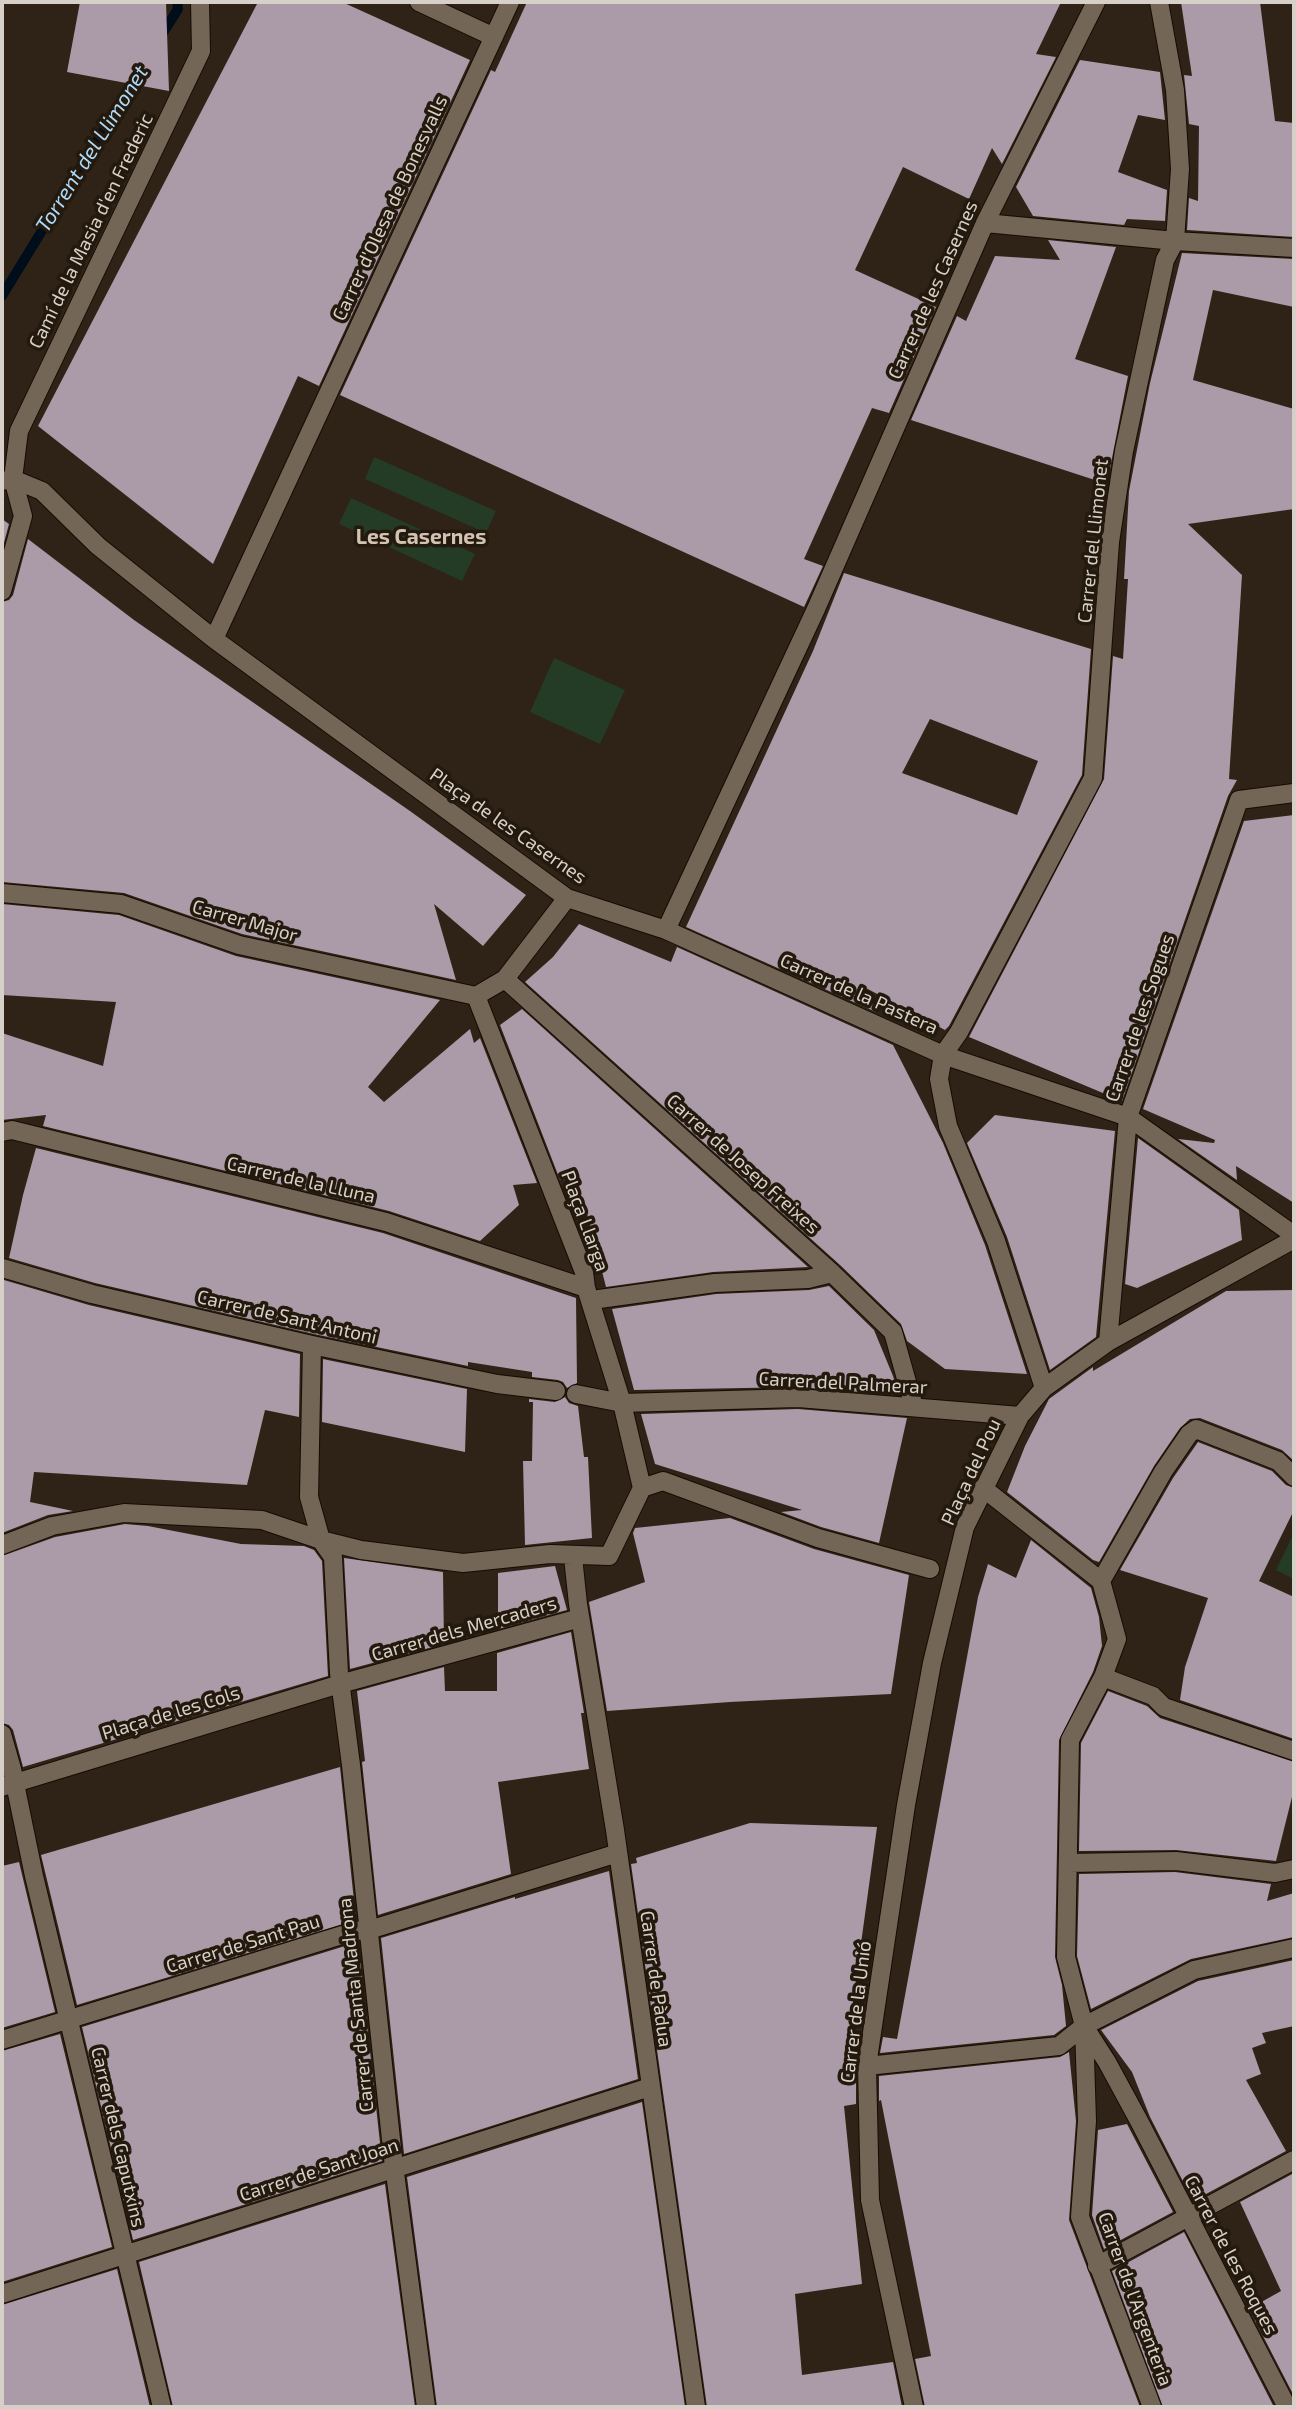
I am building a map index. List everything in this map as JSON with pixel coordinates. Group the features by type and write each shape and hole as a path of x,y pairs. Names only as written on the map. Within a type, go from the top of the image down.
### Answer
{"street":[{"name":"Camí de la Masia d'en Frederic","path":"7,480 19,431 201,51 200,2"},
{"path":"419,2 494,37"},
{"name":"Carrer d'Olesa de Bonesvalls","path":"214,639 510,2"},
{"name":"Carrer de les Casernes","path":"666,930 820,600 985,223 1096,2"},
{"name":"Carrer del Llimonet","path":"943,1055 959,1032 1093,778 1110,542 1124,451 1165,260 1175,241 1180,169 1176,104 1159,2"},
{"path":"985,223 1175,241 1294,248"},
{"path":"2,591 23,516 7,480"},
{"name":"Plaça de les Casernes","path":"7,480 42,491 98,546 214,639 567,898 666,930"},
{"name":"Carrer de les Sogues","path":"1108,1342 1128,1117 1239,800 1294,793"},
{"name":"Carrer Major","path":"2,892 121,904 239,945 476,996"},
{"path":"476,996 505,979 567,898"},
{"name":"Carrer de la Pastera","path":"666,930 943,1055 939,1079 948,1126 996,1241 1044,1388"},
{"name":"Carrer de Josep Freixes","path":"505,979 832,1273 893,1332 914,1407"},
{"name":"Plaça Llarga","path":"476,996 584,1272 622,1403 642,1488"},
{"path":"943,1055 1128,1117 1294,1237"},
{"name":"Carrer de la Lluna","path":"2,1132 12,1130 386,1222 589,1294"},
{"name":"Plaça del Pou","path":"932,1663 965,1527 1020,1416 1044,1388 1108,1342 1294,1237"},
{"name":"Carrer de Sant Antoni","path":"7,1270 92,1294 312,1345 497,1384 556,1391"},
{"path":"589,1294 715,1283 808,1279 832,1273"},
{"path":"312,1345 309,1497 321,1540 333,1557 346,1679"},
{"path":"576,1394 622,1403"},
{"name":"Carrer del Palmerar","path":"622,1403 798,1398 1020,1416"},
{"path":"1101,1581 1163,1472 1189,1433 1196,1429 1278,1461 1294,1477"},
{"path":"2,1545 52,1526 124,1513 262,1520 361,1550 463,1563 550,1555 609,1556 642,1488 663,1481 818,1538 930,1569"},
{"path":"983,1488 1101,1581 1117,1639 1103,1677 1070,1740 1066,1957 1084,2026"},
{"name":"Carrer de Pàdua","path":"573,1557 580,1618 618,1853 696,2407"},
{"name":"Carrer dels Mercaders","path":"346,1679 580,1618"},
{"name":"Carrer de la Unió","path":"914,2407 870,2200 867,2066 905,1805 932,1663"},
{"path":"1103,1677 1153,1696 1164,1707 1294,1751"},
{"name":"Carrer de Santa Madrona","path":"346,1679 351,1765 395,2169 426,2407"},
{"name":"Plaça de les Cols","path":"8,1785 346,1679"},
{"path":"2,1734 8,1785"},
{"name":"Carrer dels Caputxins","path":"8,1785 70,2020 162,2407"},
{"name":"Carrer de Sant Pau","path":"2,2040 618,1853"},
{"path":"1068,1863 1176,1861 1276,1873 1294,1870"},
{"path":"867,2066 1059,2046 1084,2026 1195,1970 1294,1948"},
{"name":"Carrer de les Roques","path":"1084,2026 1139,2121 1287,2407"},
{"name":"Carrer de l'Argenteria","path":"1084,2026 1087,2122 1080,2217 1152,2407"},
{"name":"Carrer de Sant Joan","path":"2,2294 650,2087"},
{"path":"1097,2266 1294,2160"}],"green space":[{"path":"374,457 496,511 486,533 365,479"},
{"path":"351,498 475,554 462,581 339,524"},
{"path":"554,658 625,690 600,744 530,712"},
{"path":"1294,1533 1294,1579 1276,1570"}],"building":[{"path":"80,2 166,2 169,91 67,72"},
{"path":"258,2 342,2 470,60 319,386 298,376 213,564 38,426"},
{"path":"527,2 1061,2 1036,54 1056,57 1002,164 992,148 969,199 903,167 855,270 936,307 889,413 872,408 804,559 823,566 804,607 340,395 491,70 495,72"},
{"path":"1181,2 1260,2 1275,121 1294,123 1294,237 1187,230 1189,198 1198,201 1199,126 1189,124 1184,75 1192,76"},
{"path":"1080,60 1160,72 1165,120 1138,115 1118,172 1167,190 1165,221 1127,219 1124,225 1033,216 1016,187"},
{"path":"1048,240 1116,247 1075,359 1128,376 1107,484 911,420 957,316 966,321 995,256 1060,260"},
{"path":"1182,253 1294,259 1294,307 1213,290 1193,380 1294,409 1294,509 1188,524 1242,575 1229,779 1237,780 1228,796 1122,1101 969,1037 1104,779 1113,656 1123,659 1128,579 1124,579 1129,491 1150,383"},
{"path":"2,519 9,524 2,550"},
{"path":"28,539 134,620 410,811 526,895 483,946 434,904 456,980 242,934 124,893 2,882 2,602 13,595"},
{"path":"844,573 1091,649 1082,775 945,1030 864,987 876,1012 686,927 813,651","holes":["930,719 1038,761 1017,815 902,773"]},
{"path":"1294,815 1294,1203 1236,1166 1237,1180 1178,1139 1214,1143 1215,1140 1143,1109 1244,821"},
{"path":"2,904 119,915 236,956 440,1000 368,1087 384,1102 470,1029 474,1043 480,1038 537,1183 513,1185 519,1205 480,1241 389,1211 43,1126 46,1115 2,1120 2,1033 103,1066 116,1002 2,995"},
{"path":"579,924 671,962 677,947 893,1045 943,1143 985,1245 1027,1374 945,1369 907,1341 901,1324 840,1265 525,982 553,957"},
{"path":"522,1009 808,1267 713,1272 606,1287 583,1198 577,1198 570,1179 560,1180 500,1025"},
{"path":"995,1115 1115,1131 1096,1337 1050,1370 1007,1237 967,1143"},
{"path":"1138,1138 1239,1210 1242,1240 1137,1288 1125,1284"},
{"path":"36,1148 383,1233 576,1298 577,1383 567,1388 558,1380 532,1377 532,1372 468,1362 468,1366 314,1334 95,1283 9,1258"},
{"path":"4,1280 89,1305 300,1354 299,1417 265,1410 247,1485 34,1472 30,1502 73,1511 48,1515 2,1533"},
{"path":"829,1286 874,1330 899,1395 798,1387 634,1390 612,1309 716,1294 809,1290"},
{"path":"1294,1290 1294,1461 1282,1450 1200,1418 1190,1419 1180,1428 1154,1466 1099,1562 1007,1492 1025,1446 1049,1399 1093,1367 1093,1371 1226,1291"},
{"path":"323,1359 467,1389 465,1452 322,1422"},
{"path":"565,1397 569,1403 578,1406 584,1457 588,1457 592,1538 525,1545 523,1461 532,1461 533,1402 529,1402 529,1399 555,1402"},
{"path":"798,1409 907,1418 879,1543 821,1527 781,1512 802,1510 655,1464 641,1414"},
{"path":"1198,1442 1272,1471 1286,1485 1294,1488 1294,1510 1259,1581 1294,1597 1294,1739 1180,1700 1185,1667 1208,1598 1120,1570 1173,1478"},
{"path":"730,1518 814,1549 909,1575 891,1694 607,1711 589,1602 645,1582 633,1533 635,1528"},
{"path":"125,1524 241,1544 304,1546 314,1550 322,1561 328,1676 23,1767 13,1730 2,1723 2,1556 55,1537"},
{"path":"1031,1540 1091,1588 1099,1617 1102,1646 1093,1672 1059,1740 1055,1957 1062,1985 1066,2026 1054,2035 880,2053 883,2037 897,2039 978,1597 988,1564 1016,1578"},
{"path":"344,1558 443,1572 444,1644 350,1669"},
{"path":"555,1566 567,1610 498,1629 498,1573"},
{"path":"571,1632 584,1713 581,1713 589,1769 498,1782 511,1874 378,1915 357,1691 444,1667 445,1691 497,1691 497,1653"},
{"path":"1108,1691 1147,1706 1160,1718 1294,1762 1294,1789 1276,1861 1176,1850 1079,1851 1081,1743"},
{"path":"340,1767 356,1920 77,2005 41,1855"},
{"path":"750,1823 877,1827 849,2031 860,2033 856,2066 856,2104 844,2106 862,2284 795,2294 802,2375 893,2362 902,2407 707,2407 631,1864 637,1863 636,1858"},
{"path":"19,1862 55,2012 2,2028 2,1866"},
{"path":"609,1871 638,2079 404,2154 381,1938"},
{"path":"1175,1872 1271,1884 1267,1901 1294,1893 1294,1937 1191,1959 1091,2009 1077,1956 1079,1874"},
{"path":"358,1942 382,2161 133,2240 82,2027"},
{"path":"1294,1960 1294,2026 1262,2033 1266,2043 1252,2048 1261,2074 1246,2080 1286,2151 1193,2201 1150,2117 1132,2072 1101,2030 1198,1981"},
{"path":"60,2034 112,2247 2,2282 2,2051"},
{"path":"1069,2052 1076,2121 1069,2220 1140,2407 925,2407 915,2359 931,2356 881,2100 879,2101 879,2076 1060,2057"},
{"path":"642,2102 685,2407 437,2407 407,2177"},
{"path":"1127,2124 1173,2212 1104,2249 1092,2215 1098,2130"},
{"path":"1294,2173 1294,2396 1249,2309 1281,2291 1240,2202"},
{"path":"385,2184 415,2407 173,2407 139,2262"},
{"path":"1184,2232 1274,2407 1163,2407 1112,2271"},
{"path":"117,2269 150,2407 2,2407 2,2305"}],"waterway":[{"name":"Torrent del Llimonet","path":"159,39 178,9 177,2"},
{"name":"Torrent del Llimonet","path":"2,296 138,74"}],"district":[{"name":"Les Casernes","path":"421,537"}]}
